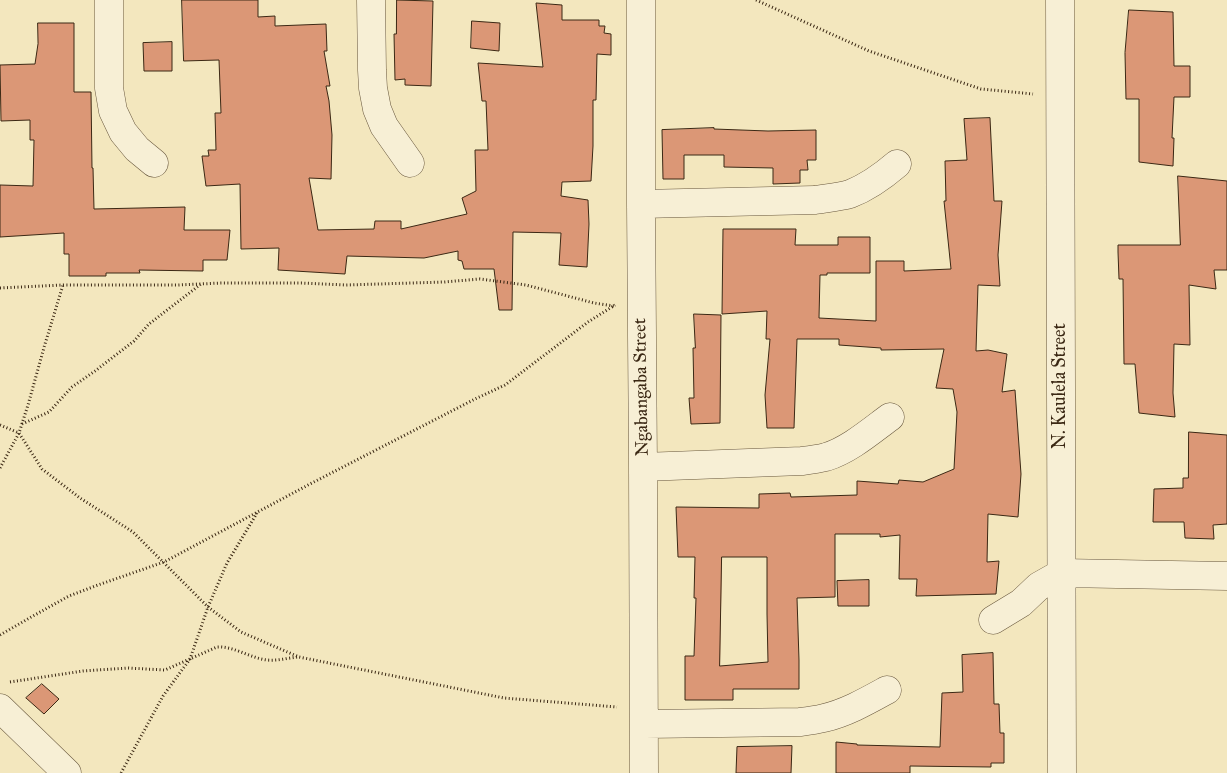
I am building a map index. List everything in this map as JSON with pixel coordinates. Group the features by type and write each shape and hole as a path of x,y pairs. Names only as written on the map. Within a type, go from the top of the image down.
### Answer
{"street":[{"path":"109,0 108,88 112,111 123,132 154,163"},
{"path":"371,0 372,70 377,109 384,126 410,163"},
{"name":"Ngabangaba Street","path":"641,0 644,773"},
{"name":"N. Kaulela Street","path":"1060,0 1062,773"},
{"path":"641,204 815,200 835,197 850,194 864,187 879,179 897,164"},
{"path":"643,467 802,461 826,457 852,444 890,417"},
{"path":"994,620 1021,603 1040,586 1062,573 1227,576"},
{"path":"644,717 800,722 825,718 844,712 886,690"},
{"path":"0,708 67,773"}],"path":[{"path":"756,0 869,52 981,89 1060,96"},
{"path":"0,288 62,285 178,286 221,283 301,283 346,286 480,279 526,285 594,303 615,306"},
{"path":"22,424 48,412 72,387 134,341 150,324 202,284"},
{"path":"0,468 19,433 62,285"},
{"path":"0,635 69,596 164,562 257,512 505,385 588,322 641,289"},
{"path":"0,425 19,433 42,469 80,498 133,532 208,607 241,632 299,657 504,698 644,717"},
{"path":"121,773 163,696 190,659 208,607 227,563 257,512"},
{"path":"9,682 83,671 128,668 166,670 217,647 225,647 267,660 299,657"}],"building":[{"path":"182,0 258,0 258,17 275,16 275,26 326,24 327,51 324,51 330,86 326,86 332,135 331,179 309,178 318,230 374,229 375,221 401,221 401,229 467,214 462,198 476,191 475,150 488,150 486,101 482,101 478,63 543,67 536,3 562,5 562,20 599,20 599,26 605,26 604,33 611,34 611,55 597,54 596,100 593,100 591,181 562,182 561,196 588,200 587,267 559,265 561,233 513,232 512,310 499,310 494,269 464,269 462,261 458,260 458,251 424,258 347,256 345,274 278,270 279,248 241,249 240,184 206,186 202,156 209,156 208,150 216,150 215,113 221,113 219,60 184,61"},
{"path":"397,0 433,1 431,86 405,85 405,79 395,80 394,34 396,34"},
{"path":"1129,10 1173,12 1174,66 1190,66 1190,97 1174,97 1173,166 1139,162 1139,99 1126,99 1125,53"},
{"path":"472,21 500,23 499,51 471,48"},
{"path":"38,23 74,23 74,92 91,92 94,209 185,207 184,230 230,230 227,260 203,260 203,271 139,270 140,273 106,273 106,276 69,276 69,254 64,254 64,233 0,237 0,185 33,186 34,140 30,140 30,120 1,121 0,65 35,64 38,44"},
{"path":"172,42 172,71 144,71 143,43"},
{"path":"990,118 994,201 1002,201 998,255 1000,286 978,285 976,351 988,350 1007,354 1002,392 1015,390 1021,474 1018,517 988,514 987,562 999,561 996,594 916,596 917,579 899,579 900,535 880,537 880,534 835,534 835,597 797,598 799,689 733,689 733,700 685,700 685,656 694,656 695,557 678,557 676,507 759,508 759,494 790,493 791,497 857,495 857,481 898,484 899,480 923,482 954,469 957,412 953,389 936,388 944,349 881,350 881,348 839,345 839,339 797,339 794,428 767,428 765,395 770,339 766,339 767,311 722,314 723,229 796,229 795,245 838,245 838,237 870,237 870,273 827,273 827,275 820,275 819,318 876,321 876,261 904,261 904,271 951,269 944,201 946,201 945,161 967,160 964,119","holes":["722,557 767,557 768,662 720,666"]},
{"path":"714,128 768,131 816,130 816,160 807,160 808,170 800,170 800,183 773,184 773,168 724,167 724,155 684,155 684,179 663,179 662,130"},
{"path":"1178,176 1227,181 1227,270 1214,270 1216,289 1189,285 1190,345 1174,344 1173,393 1175,417 1139,413 1135,364 1124,364 1123,279 1119,279 1118,245 1180,245"},
{"path":"694,314 721,315 720,423 691,424 689,398 694,398"},
{"path":"1189,432 1227,435 1227,524 1213,525 1214,539 1185,538 1184,522 1153,522 1154,489 1183,488 1183,478 1188,478"},
{"path":"869,580 869,606 838,606 837,581"},
{"path":"993,653 994,704 999,704 1000,733 1004,733 1004,763 991,763 991,767 910,766 910,773 836,773 836,742 857,745 940,747 942,693 963,692 962,655"},
{"path":"42,684 59,699 44,714 26,698"},
{"path":"792,746 791,773 736,773 737,747"}]}
